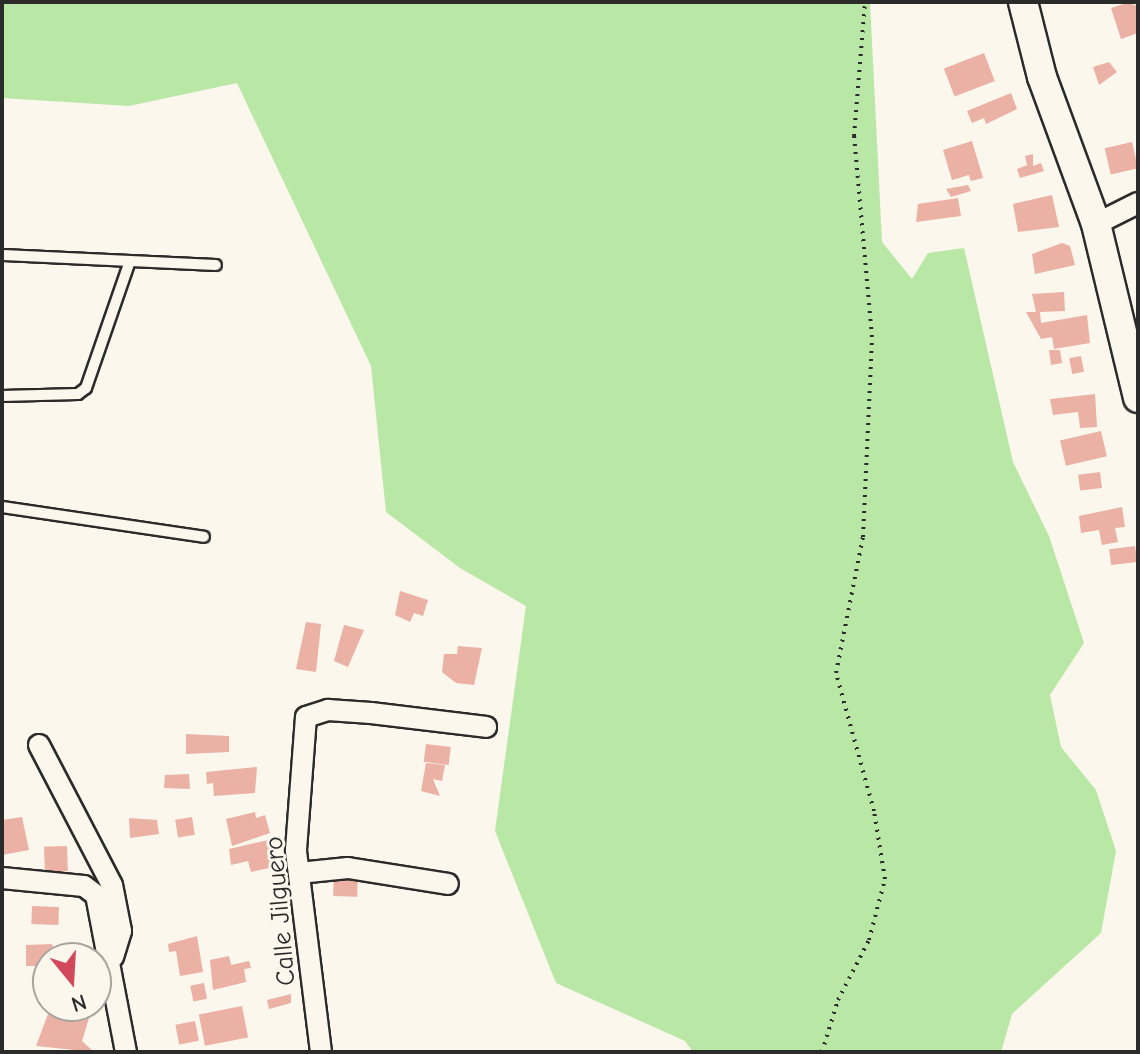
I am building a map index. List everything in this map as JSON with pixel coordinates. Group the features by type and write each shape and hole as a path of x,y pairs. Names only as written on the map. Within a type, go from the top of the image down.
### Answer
{"street":[{"path":"1023,2 1042,77 1096,224 1138,398"},
{"path":"1096,224 1138,203"},
{"name":"Calle Jilguero","path":"321,1052 299,873 306,717 328,710 486,727"},
{"path":"39,745 112,885 121,931 112,958"},
{"path":"299,873 348,868 448,884"},
{"path":"2,878 84,886 96,895 107,942"},
{"path":"112,967 126,1052"}],"lane":[{"path":"2,255 216,265"},
{"path":"2,396 78,394 86,388 130,261"},
{"path":"2,507 204,537"}],"path":[{"path":"822,1052 838,1000 869,940 885,879 874,811 836,673 863,537 872,337 854,136 865,2"}],"green space":[{"path":"2,2 870,2 882,242 912,279 928,253 964,248 1013,462 1049,536 1084,643 1050,695 1061,747 1096,790 1116,851 1101,933 1012,1014 1001,1052 693,1052 685,1041 556,983 495,831 526,606 460,568 386,512 371,366 237,83 129,106 2,98"}],"building":[{"path":"1127,3 1138,6 1138,33 1121,39 1111,8"},
{"path":"984,53 995,81 955,96 944,68"},
{"path":"1109,62 1117,72 1099,85 1093,67"},
{"path":"1011,93 1017,109 986,124 984,118 972,123 967,111"},
{"path":"972,141 983,178 971,181 969,175 952,180 943,150"},
{"path":"1132,142 1138,168 1111,175 1105,148"},
{"path":"1033,154 1033,166 1041,163 1044,171 1020,178 1017,169 1027,165 1025,156"},
{"path":"968,185 971,191 951,197 946,189"},
{"path":"1052,195 1059,227 1018,232 1013,204"},
{"path":"958,198 961,216 916,222 918,204"},
{"path":"1062,243 1070,246 1075,265 1035,274 1032,254"},
{"path":"1064,292 1065,311 1040,312 1041,323 1087,315 1090,343 1054,349 1052,337 1041,339 1026,312 1036,312 1032,294"},
{"path":"1049,350 1060,350 1062,363 1051,365"},
{"path":"1081,356 1084,372 1072,374 1069,358"},
{"path":"1095,394 1097,427 1080,428 1078,412 1053,415 1050,399"},
{"path":"1101,431 1107,456 1066,466 1060,440"},
{"path":"1100,472 1102,488 1080,491 1078,475"},
{"path":"1122,507 1125,527 1115,528 1118,542 1102,545 1099,530 1081,533 1079,516"},
{"path":"1135,546 1137,562 1111,565 1109,549"},
{"path":"400,591 428,600 423,616 414,613 410,622 395,615"},
{"path":"306,622 321,624 316,672 296,669"},
{"path":"344,625 364,630 348,667 334,661"},
{"path":"458,646 482,648 474,685 456,683 442,672 444,654 457,654"},
{"path":"186,734 229,736 229,752 186,754"},
{"path":"426,744 451,747 449,765 424,762"},
{"path":"426,763 445,765 442,781 433,779 440,796 421,791"},
{"path":"257,767 255,793 214,796 213,783 207,784 206,772"},
{"path":"189,774 190,789 164,788 165,775"},
{"path":"255,812 256,818 265,815 270,833 232,846 226,819"},
{"path":"22,817 29,850 2,855 2,820"},
{"path":"192,817 195,835 178,837 175,820"},
{"path":"129,818 157,820 159,834 130,838"},
{"path":"268,840 274,867 251,872 248,861 231,865 229,849"},
{"path":"67,846 68,871 45,872 44,847"},
{"path":"334,872 358,873 357,897 333,896"},
{"path":"32,906 59,907 58,925 31,924"},
{"path":"197,936 203,972 180,976 176,951 169,952 168,944"},
{"path":"26,945 32,945 32,966 26,966"},
{"path":"229,956 231,965 249,961 251,968 244,969 246,982 213,990 210,960"},
{"path":"204,983 207,999 193,1001 190,986"},
{"path":"291,994 291,1003 269,1009 267,1000"},
{"path":"242,1006 248,1037 205,1046 199,1014"},
{"path":"195,1021 199,1041 179,1044 175,1025"},
{"path":"45,1022 88,1022 82,1041 94,1052 36,1046"}]}
